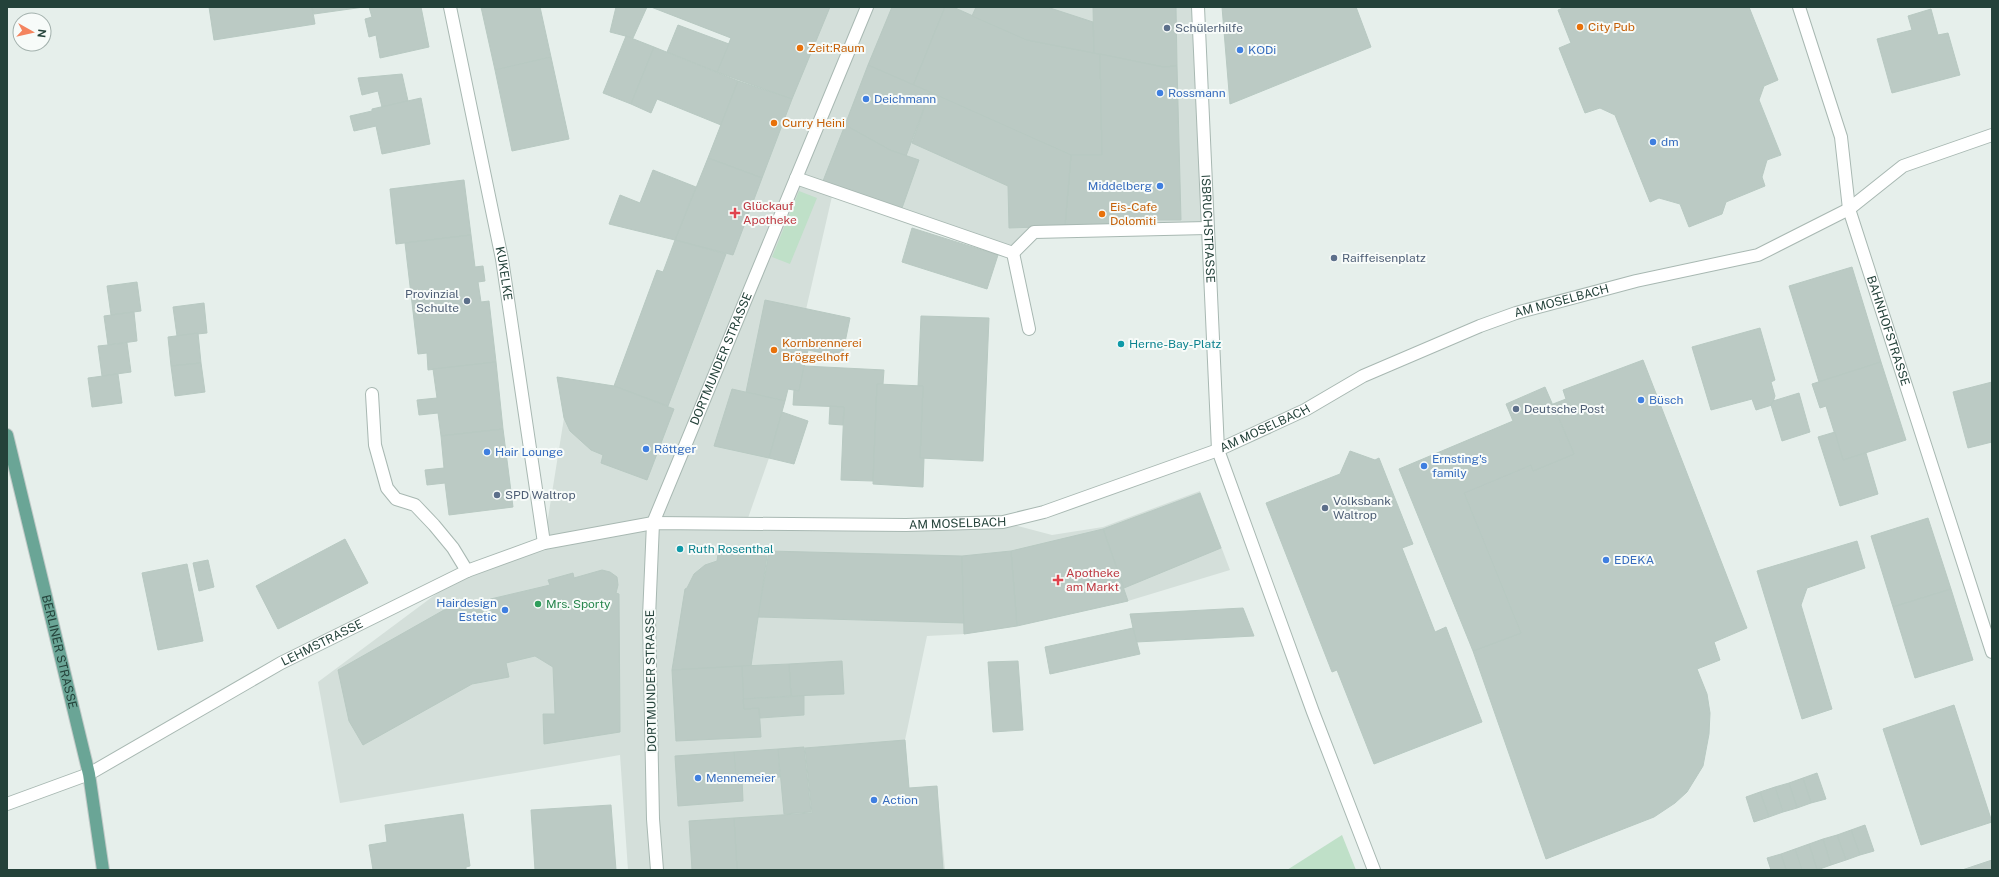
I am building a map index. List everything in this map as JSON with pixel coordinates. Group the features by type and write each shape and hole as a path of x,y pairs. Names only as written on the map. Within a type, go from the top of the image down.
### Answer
{"main road":[{"name":"BERLINER STRASSE","path":"7,435 89,774 103,870"}],"street":[{"name":"KUKELKE","path":"450,7 502,259 544,543"},
{"name":"DORTMUNDER STRASSE","path":"657,870 653,820 649,617 653,523 867,7"},
{"name":"ISBRUCHSTRASSE","path":"1198,7 1218,450 1312,712 1374,870"},
{"name":"BAHNHOFSTRASSE","path":"1799,7 1841,137 1848,209 1992,652"},
{"name":"AM MOSELBACH","path":"653,523 906,525 1003,522 1044,512 1218,450 1304,410 1363,376 1480,326 1516,313 1636,281 1758,255 1848,209 1903,166 1992,135"},
{"path":"796,178 1012,253"},
{"path":"1012,253 1034,232 1208,228"},
{"path":"1012,253 1029,329"},
{"path":"372,394 375,445 387,488 396,499 415,505 434,524 453,548 467,571"},
{"name":"LEHMSTRASSE","path":"7,804 89,774 281,663 467,571 544,543 653,523"}],"shaded area":[{"path":"651,7 1198,7 1207,228 1035,232 1013,253 833,192 785,401 769,458 747,521 1003,522 1052,535 1103,527 1200,491 1230,570 1128,601 1017,626 965,634 927,636 905,740 909,788 937,786 945,870 628,870 620,755 340,803 318,682 467,571 544,543 564,418 557,377 614,386 657,270 663,272 738,81 717,72 731,38"}],"green space":[{"path":"799,191 817,198 790,264 772,257"},
{"path":"1342,835 1356,870 1287,870"}],"building":[{"path":"209,7 312,7 315,24 214,40"},
{"path":"312,7 364,7 314,14"},
{"path":"369,7 421,7 429,47 380,58 376,35 369,37 365,19 372,17"},
{"path":"481,7 540,7 551,57 495,70"},
{"path":"616,7 647,7 633,38 610,32"},
{"path":"651,7 830,7 792,99 717,72 731,38"},
{"path":"892,7 945,7 913,86 868,65"},
{"path":"945,7 953,7 1027,40 1100,54 1102,155 1071,155 913,86"},
{"path":"976,7 1047,7 1093,22 1094,53 1027,40 972,16"},
{"path":"1093,7 1176,7 1177,66 1163,67 1094,53"},
{"path":"1222,7 1356,7 1371,47 1230,104"},
{"path":"1566,7 1749,7 1778,80 1764,86 1759,100 1781,155 1767,160 1762,177 1765,186 1726,202 1722,214 1689,227 1680,204 1659,198 1650,202 1615,115 1600,108 1585,113 1559,48 1571,43 1558,10"},
{"path":"1931,9 1938,35 1948,33 1960,75 1892,93 1877,39 1912,30 1908,16"},
{"path":"678,25 729,44 717,72 667,52"},
{"path":"626,36 654,47 631,104 603,93"},
{"path":"654,47 738,81 721,125 657,99 651,113 631,104"},
{"path":"1100,54 1163,67 1177,66 1181,220 1119,220 1119,226 1065,226 1071,155 1102,155"},
{"path":"551,57 569,139 512,151 495,70"},
{"path":"868,65 930,92 906,156 890,150 845,125"},
{"path":"402,74 408,101 382,107 378,91 362,95 358,78"},
{"path":"738,81 792,99 762,178 708,158"},
{"path":"930,92 1071,155 1065,226 1009,228 1008,186 912,143"},
{"path":"421,98 430,144 382,154 376,126 354,131 350,116 372,111 372,109"},
{"path":"845,125 890,150 919,160 902,208 823,181"},
{"path":"708,158 762,178 733,255 675,240"},
{"path":"653,170 696,187 675,240 609,224 620,195 640,203"},
{"path":"464,180 471,235 396,244 390,189"},
{"path":"912,228 998,255 987,289 902,262"},
{"path":"471,235 475,267 483,266 485,281 478,282 481,302 489,301 496,362 428,370 427,353 418,354 405,243"},
{"path":"675,240 726,254 668,406 614,386 657,270 663,272"},
{"path":"1852,267 1881,362 1819,382 1789,286"},
{"path":"137,282 141,311 111,315 107,286"},
{"path":"765,300 850,318 842,357 808,350 799,391 788,389 785,401 746,392"},
{"path":"204,303 207,333 177,336 173,307"},
{"path":"134,312 137,341 108,345 104,316"},
{"path":"921,316 989,318 983,461 920,458 923,386 918,386"},
{"path":"1760,328 1775,380 1771,382 1775,396 1772,405 1756,410 1752,399 1711,410 1692,347"},
{"path":"198,333 201,363 171,366 168,337"},
{"path":"127,343 131,372 102,376 98,346"},
{"name":"EDEKA","path":"1643,360 1747,628 1714,642 1720,660 1697,669 1707,694 1710,713 1709,734 1703,766 1687,792 1675,803 1654,817 1546,859 1473,651 1521,633 1464,493 1531,465 1533,471 1574,454 1553,404 1566,399 1563,390"},
{"path":"496,362 503,429 441,436 438,413 419,415 417,400 437,398 433,369"},
{"path":"1881,362 1906,440 1843,460 1826,406 1820,408 1812,384"},
{"path":"201,363 205,392 175,396 171,366"},
{"path":"804,366 884,370 883,384 877,384 873,481 841,480 844,407 793,405 794,390 799,391"},
{"path":"118,374 122,403 92,407 88,378"},
{"path":"557,377 614,386 674,409 647,480 601,463 603,455 591,450 570,431 564,418"},
{"path":"1992,382 1992,442 1968,448 1953,392"},
{"path":"877,384 923,386 920,458 924,458 923,487 873,484"},
{"path":"1545,387 1574,454 1533,471 1531,465 1464,493 1521,633 1473,651 1399,469 1513,421 1506,404"},
{"path":"732,389 785,401 769,458 714,446"},
{"path":"1799,393 1810,432 1782,441 1771,405 1773,401"},
{"path":"830,406 844,407 843,425 829,424"},
{"path":"782,412 808,421 794,464 769,458"},
{"path":"503,429 513,507 449,515 445,483 427,485 425,470 444,468 441,436"},
{"path":"1835,432 1843,460 1866,453 1878,494 1840,506 1818,437"},
{"path":"1350,451 1375,460 1379,458 1413,544 1402,548 1435,632 1446,627 1482,722 1374,764 1337,670 1332,672 1266,503 1340,474"},
{"path":"1200,493 1221,548 1124,588 1103,529"},
{"path":"1928,518 1951,589 1893,607 1871,536"},
{"path":"1103,529 1128,601 1017,626 1011,551"},
{"path":"345,539 368,583 278,629 256,586"},
{"path":"1857,541 1865,568 1807,588 1801,605 1832,709 1802,719 1757,571"},
{"path":"769,551 962,556 964,623 758,617"},
{"path":"1011,551 1017,626 964,634 962,556"},
{"path":"718,554 767,556 751,666 672,670 685,589 687,588 694,574 705,565 717,561"},
{"path":"208,560 214,587 199,591 193,563"},
{"path":"187,564 203,641 158,650 142,573"},
{"path":"602,570 610,572 617,577 618,585 616,593 619,594 620,732 544,744 543,714 555,714 553,667 535,656 506,663 509,677 472,684 363,745 349,721 338,670 444,610 550,585 548,580 573,573 574,578"},
{"path":"1951,589 1973,660 1915,678 1893,607"},
{"path":"1243,608 1254,636 1136,642 1130,614"},
{"path":"1133,628 1140,654 1050,674 1045,647"},
{"path":"842,661 844,694 791,696 789,664"},
{"path":"1018,661 1023,730 993,732 988,662"},
{"path":"789,664 791,696 743,699 742,666"},
{"path":"742,666 744,709 759,708 761,737 676,741 672,670"},
{"path":"804,696 804,715 760,718 759,708 744,709 743,699"},
{"path":"1954,705 1992,822 1921,845 1883,729"},
{"name":"Action","path":"905,740 909,788 937,786 943,870 737,870 734,818 812,813 805,748"},
{"path":"804,747 811,812 784,814 778,749"},
{"path":"778,749 780,777 742,780 742,778 736,778 734,752"},
{"path":"734,752 736,778 742,778 743,801 678,806 675,756"},
{"path":"1817,773 1826,799 1811,803 1803,778"},
{"path":"1803,778 1811,803 1797,808 1789,783"},
{"path":"1789,783 1797,808 1783,812 1775,787"},
{"path":"1775,787 1783,812 1769,817 1760,792"},
{"path":"1760,792 1769,817 1754,822 1746,797"},
{"path":"611,805 616,870 535,870 531,810"},
{"path":"463,814 470,866 466,867 466,870 373,870 369,845 387,842 385,825"},
{"path":"734,818 737,870 692,870 689,821"},
{"path":"1865,825 1874,851 1860,855 1851,830"},
{"path":"1851,830 1860,855 1846,860 1837,835"},
{"path":"1837,835 1846,860 1831,865 1823,839"},
{"path":"1823,839 1831,865 1817,870 1809,844"},
{"path":"1809,844 1817,870 1802,870 1795,849"},
{"path":"1795,849 1802,870 1786,870 1781,854"},
{"path":"1781,854 1786,870 1771,870 1767,858"},
{"path":"1992,860 1992,870 1962,870"}],"place":[{"name":"City Pub","path":"1580,27"},
{"name":"Schülerhilfe","path":"1167,28"},
{"name":"Zeit:Raum","path":"800,48"},
{"name":"KODi","path":"1240,50"},
{"name":"Rossmann","path":"1160,93"},
{"name":"Deichmann","path":"866,99"},
{"name":"Curry Heini","path":"774,123"},
{"name":"dm","path":"1653,142"},
{"name":"Middelberg","path":"1160,186"},
{"name":"Glückauf Apotheke","path":"735,213"},
{"name":"Eis-Cafe Dolomiti","path":"1102,214"},
{"name":"Raiffeisenplatz","path":"1334,258"},
{"name":"Provinzial Schulte","path":"467,301"},
{"name":"Herne-Bay-Platz","path":"1121,344"},
{"name":"Kornbrennerei Bröggelhoff","path":"774,350"},
{"name":"Büsch","path":"1641,400"},
{"name":"Deutsche Post","path":"1516,409"},
{"name":"Röttger","path":"646,449"},
{"name":"Hair Lounge","path":"487,452"},
{"name":"Ernsting's family","path":"1424,466"},
{"name":"SPD Waltrop","path":"497,495"},
{"name":"Volksbank Waltrop","path":"1325,508"},
{"name":"Ruth Rosenthal","path":"680,549"},
{"name":"EDEKA","path":"1606,560"},
{"name":"Apotheke am Markt","path":"1058,580"},
{"name":"Mrs. Sporty","path":"538,604"},
{"name":"Hairdesign Estetic","path":"505,610"},
{"name":"Mennemeier","path":"698,778"},
{"name":"Action","path":"874,800"}]}
